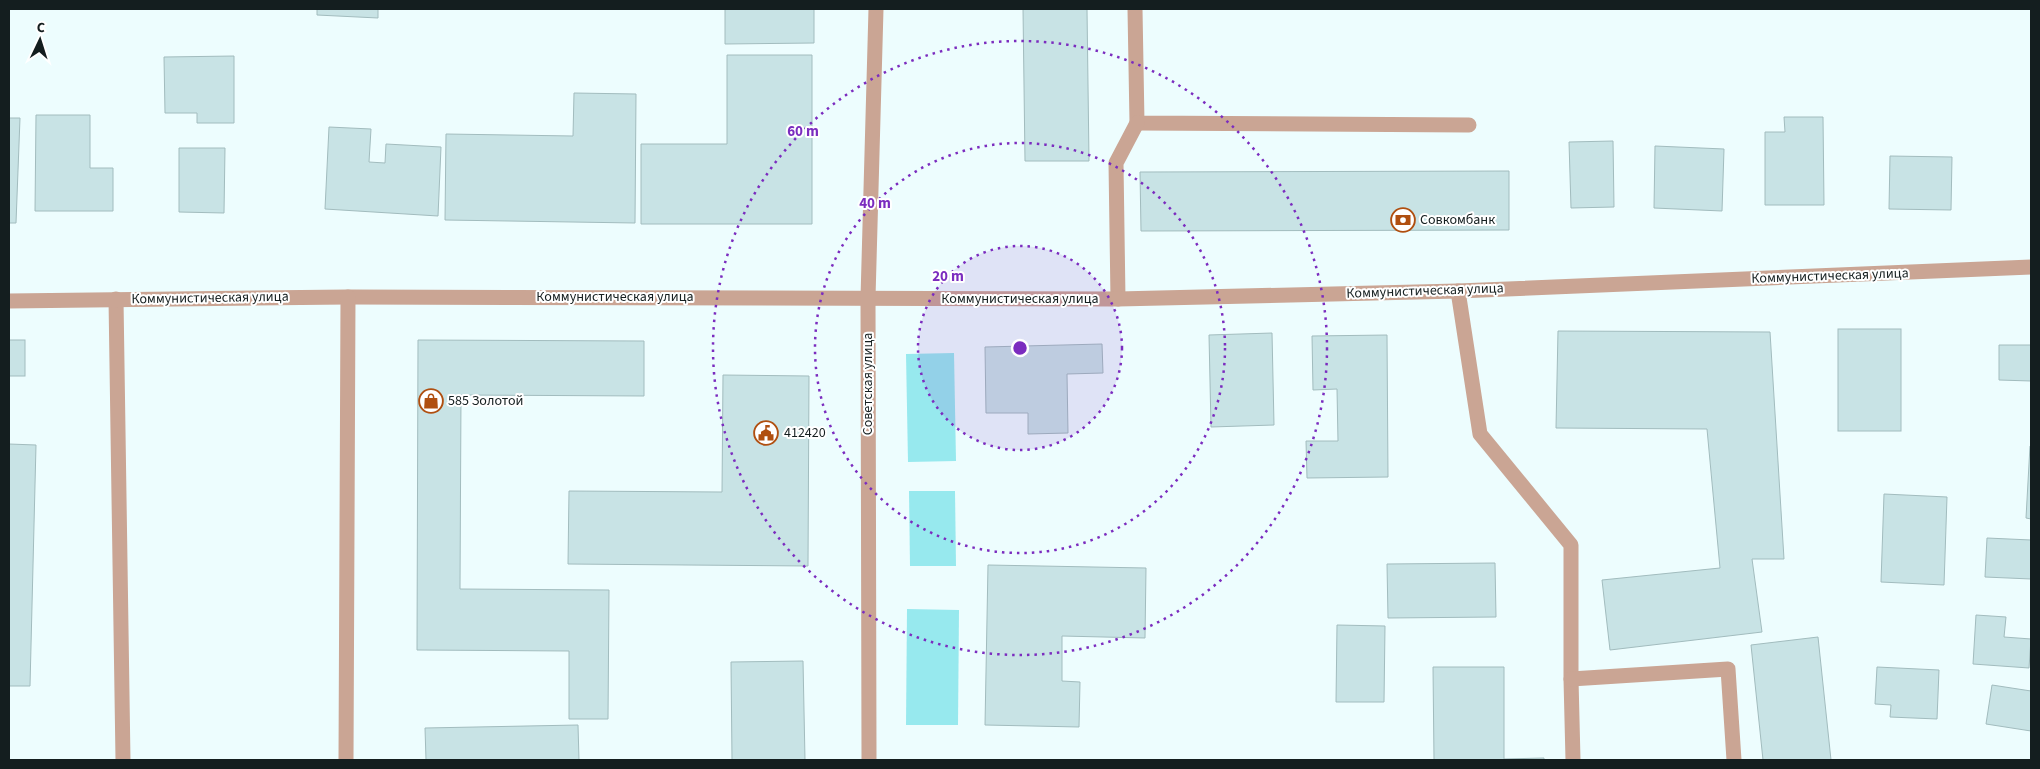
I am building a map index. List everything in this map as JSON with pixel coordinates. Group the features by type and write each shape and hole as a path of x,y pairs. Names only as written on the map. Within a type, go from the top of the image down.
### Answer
{"street":[{"name":"Советская улица","path":"869,760 868,298 876,9"},
{"path":"1118,299 1116,163 1137,122 1135,9"},
{"path":"1137,122 1469,125"},
{"name":"Коммунистическая улица","path":"9,300 348,297 1118,299 1458,291 2031,267"},
{"path":"1458,291 1480,434 1571,545 1573,760"},
{"path":"346,760 348,297"},
{"path":"116,299 123,760"},
{"path":"1571,679 1728,669 1734,760"}],"shaded area":[{"path":"954,353 956,461 908,462 906,354"},
{"path":"909,491 955,491 956,566 910,566"},
{"path":"907,609 959,610 958,725 906,725"}],"building":[{"path":"317,9 378,9 378,18 317,15"},
{"path":"725,9 814,9 814,43 725,44"},
{"path":"1023,9 1087,9 1089,161 1025,161"},
{"path":"727,55 812,55 812,224 641,224 641,144 727,144"},
{"path":"234,56 234,123 197,123 197,113 165,113 164,57"},
{"path":"574,93 636,94 635,223 445,220 446,134 573,136"},
{"path":"36,115 90,115 90,168 113,168 113,211 35,211"},
{"path":"1784,117 1823,117 1824,205 1765,205 1765,132 1785,132"},
{"path":"9,118 20,118 16,223 9,223"},
{"path":"329,127 371,129 369,162 385,163 386,144 441,147 438,216 325,209"},
{"path":"1613,141 1614,207 1571,208 1569,142"},
{"path":"1655,146 1724,149 1722,211 1654,208"},
{"path":"179,148 225,148 224,213 179,212"},
{"path":"1890,156 1952,157 1951,210 1889,209"},
{"path":"1509,171 1509,230 1141,231 1140,172"},
{"path":"1838,329 1901,329 1901,431 1838,431"},
{"path":"1558,331 1770,332 1784,559 1752,559 1762,632 1610,650 1602,580 1720,568 1707,429 1556,428"},
{"path":"1272,333 1274,425 1211,427 1209,335"},
{"path":"1387,335 1388,477 1307,478 1306,441 1338,441 1337,389 1313,390 1312,336"},
{"path":"9,340 25,340 25,376 9,376"},
{"path":"418,340 644,341 644,396 461,395 460,589 609,590 608,719 569,719 569,651 417,650"},
{"path":"1102,344 1103,373 1067,374 1068,433 1028,434 1028,413 986,413 985,347"},
{"path":"1999,345 2031,345 2031,381 1999,380"},
{"name":"412420","path":"723,375 809,376 808,566 568,564 569,491 722,492"},
{"path":"9,444 36,445 30,686 9,686"},
{"path":"2031,446 2031,519 2026,518"},
{"path":"1884,494 1947,497 1944,585 1881,582"},
{"path":"1987,538 2031,540 2031,579 1985,577"},
{"path":"1495,563 1496,617 1388,618 1387,564"},
{"path":"988,565 1146,568 1145,638 1062,636 1062,681 1080,682 1079,727 985,725"},
{"path":"1976,615 2006,617 2004,637 2031,639 2029,668 1973,664"},
{"path":"1337,625 1385,626 1384,702 1336,702"},
{"path":"1818,637 1831,760 1763,760 1751,645"},
{"path":"803,661 805,760 732,760 731,662"},
{"path":"1433,667 1504,667 1504,759 1544,758 1544,760 1434,760"},
{"path":"1877,667 1939,670 1937,719 1890,717 1891,705 1875,704"},
{"path":"1992,685 2031,691 2031,731 1986,724"},
{"path":"578,725 579,760 426,760 425,728"}],"place":[{"name":"Совкомбанк","path":"1403,220"},
{"name":"585 Золотой","path":"431,401"},
{"name":"412420","path":"766,433"}]}
